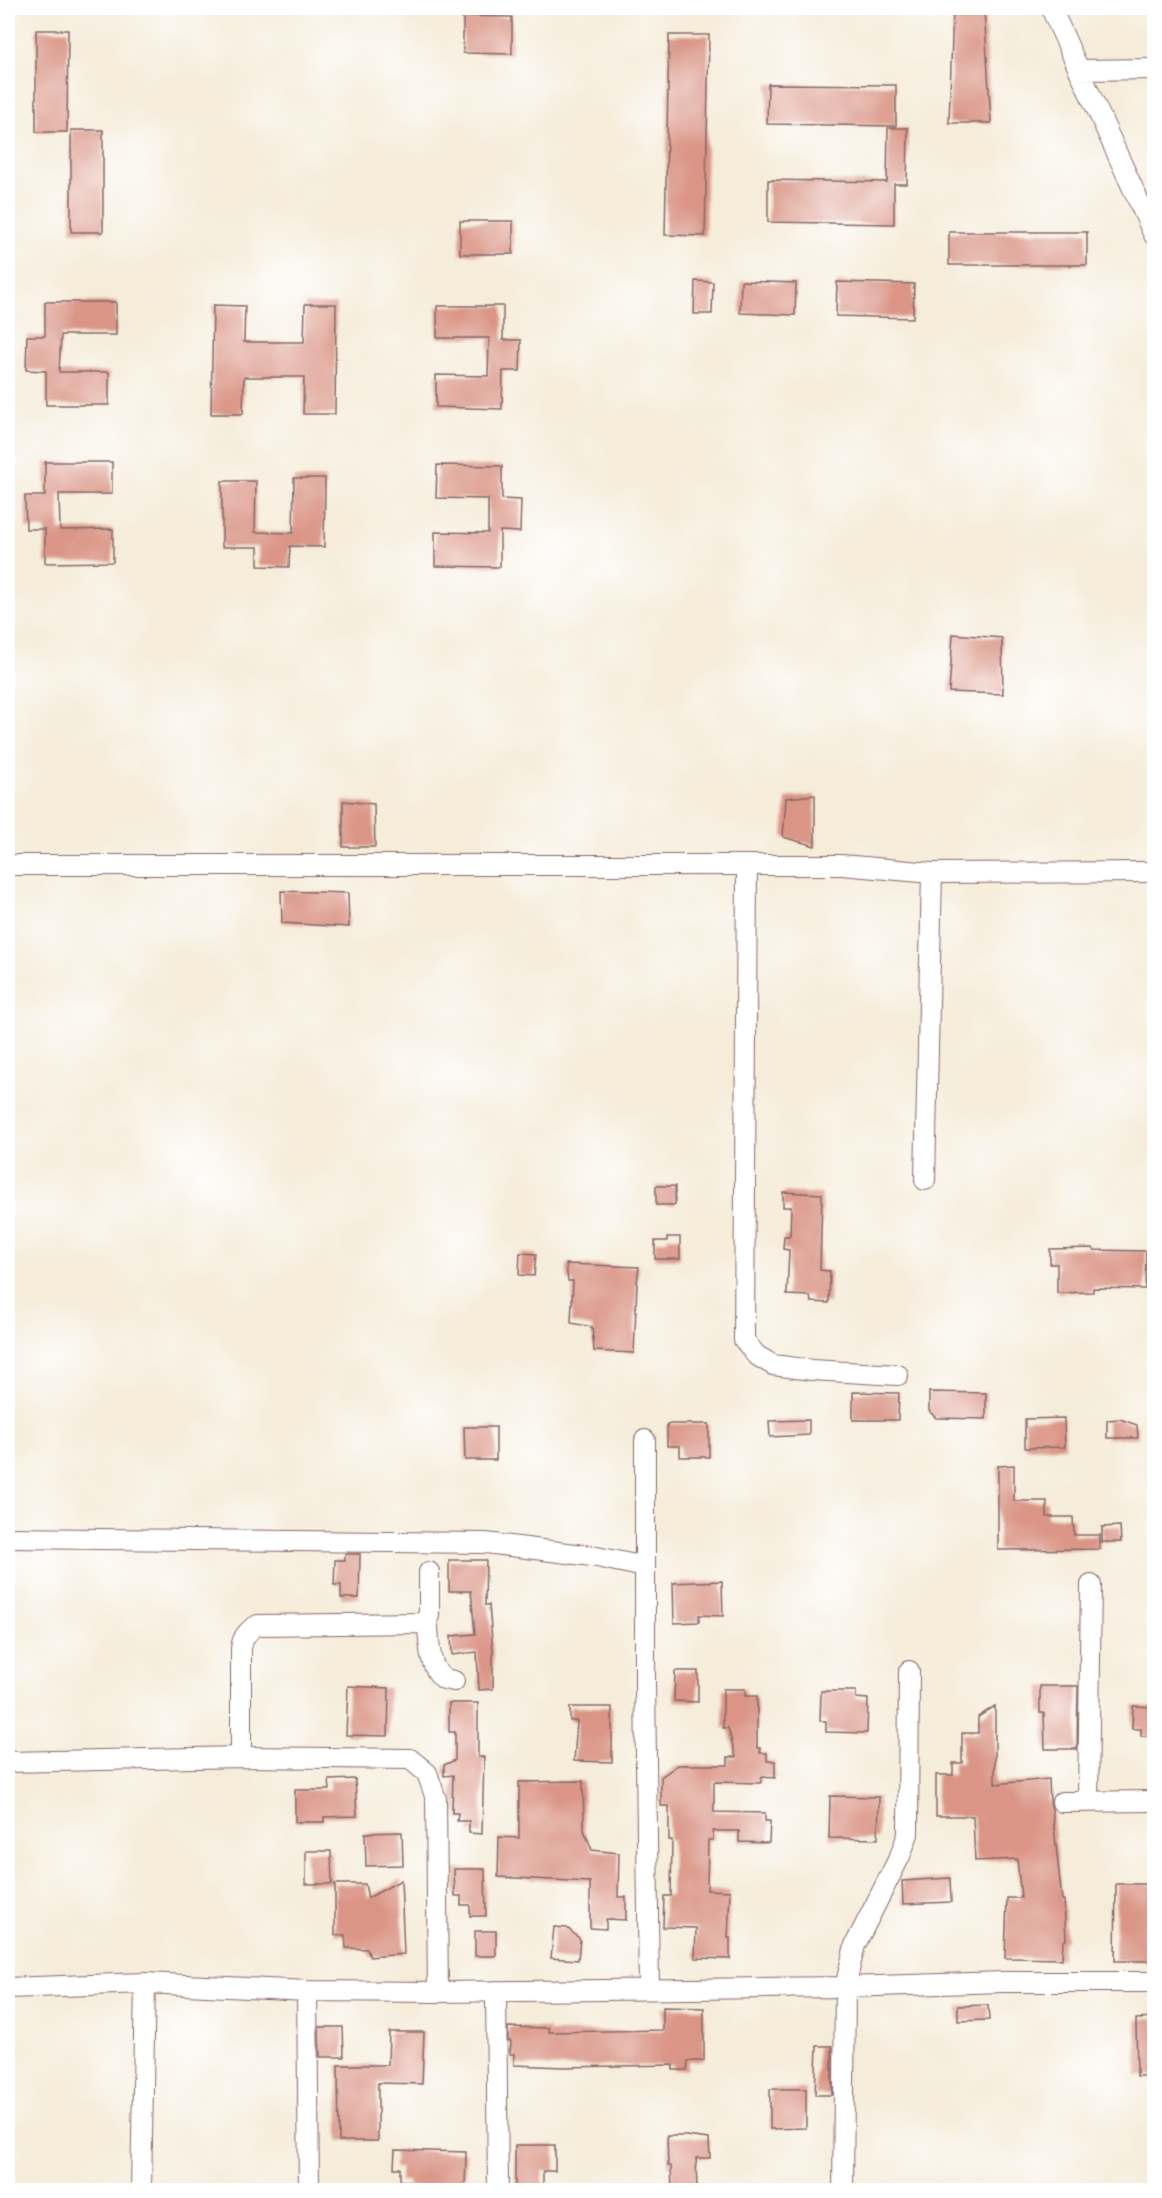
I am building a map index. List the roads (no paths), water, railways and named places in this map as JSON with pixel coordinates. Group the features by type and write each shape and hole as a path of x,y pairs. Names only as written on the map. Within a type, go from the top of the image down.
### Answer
{"street":[{"path":"1051,8 1155,235"},
{"path":"1079,70 1155,69"},
{"path":"8,865 842,865 932,873 1155,872"},
{"path":"747,865 744,1340 756,1355 773,1365 812,1370 898,1375"},
{"path":"925,1180 932,873"},
{"path":"645,1440 649,1989"},
{"path":"8,1538 486,1544 591,1556 645,1567"},
{"path":"429,1572 429,1616 427,1619 432,1661 435,1670 444,1679 454,1681"},
{"path":"1088,1800 1091,1586"},
{"path":"241,1757 241,1649 249,1629 258,1625 422,1623 427,1619"},
{"path":"849,2190 843,2190 845,1987 855,1945 900,1856 908,1834 909,1671"},
{"path":"8,1762 241,1757 410,1759 428,1773 436,1799 438,1992"},
{"path":"1062,1802 1155,1801"},
{"path":"8,1988 145,1983 307,1991 438,1992 845,1987 1004,1982 1155,1982"},
{"path":"141,2190 145,1983"},
{"path":"307,1991 309,2190"},
{"path":"496,1991 498,2190"}]}
